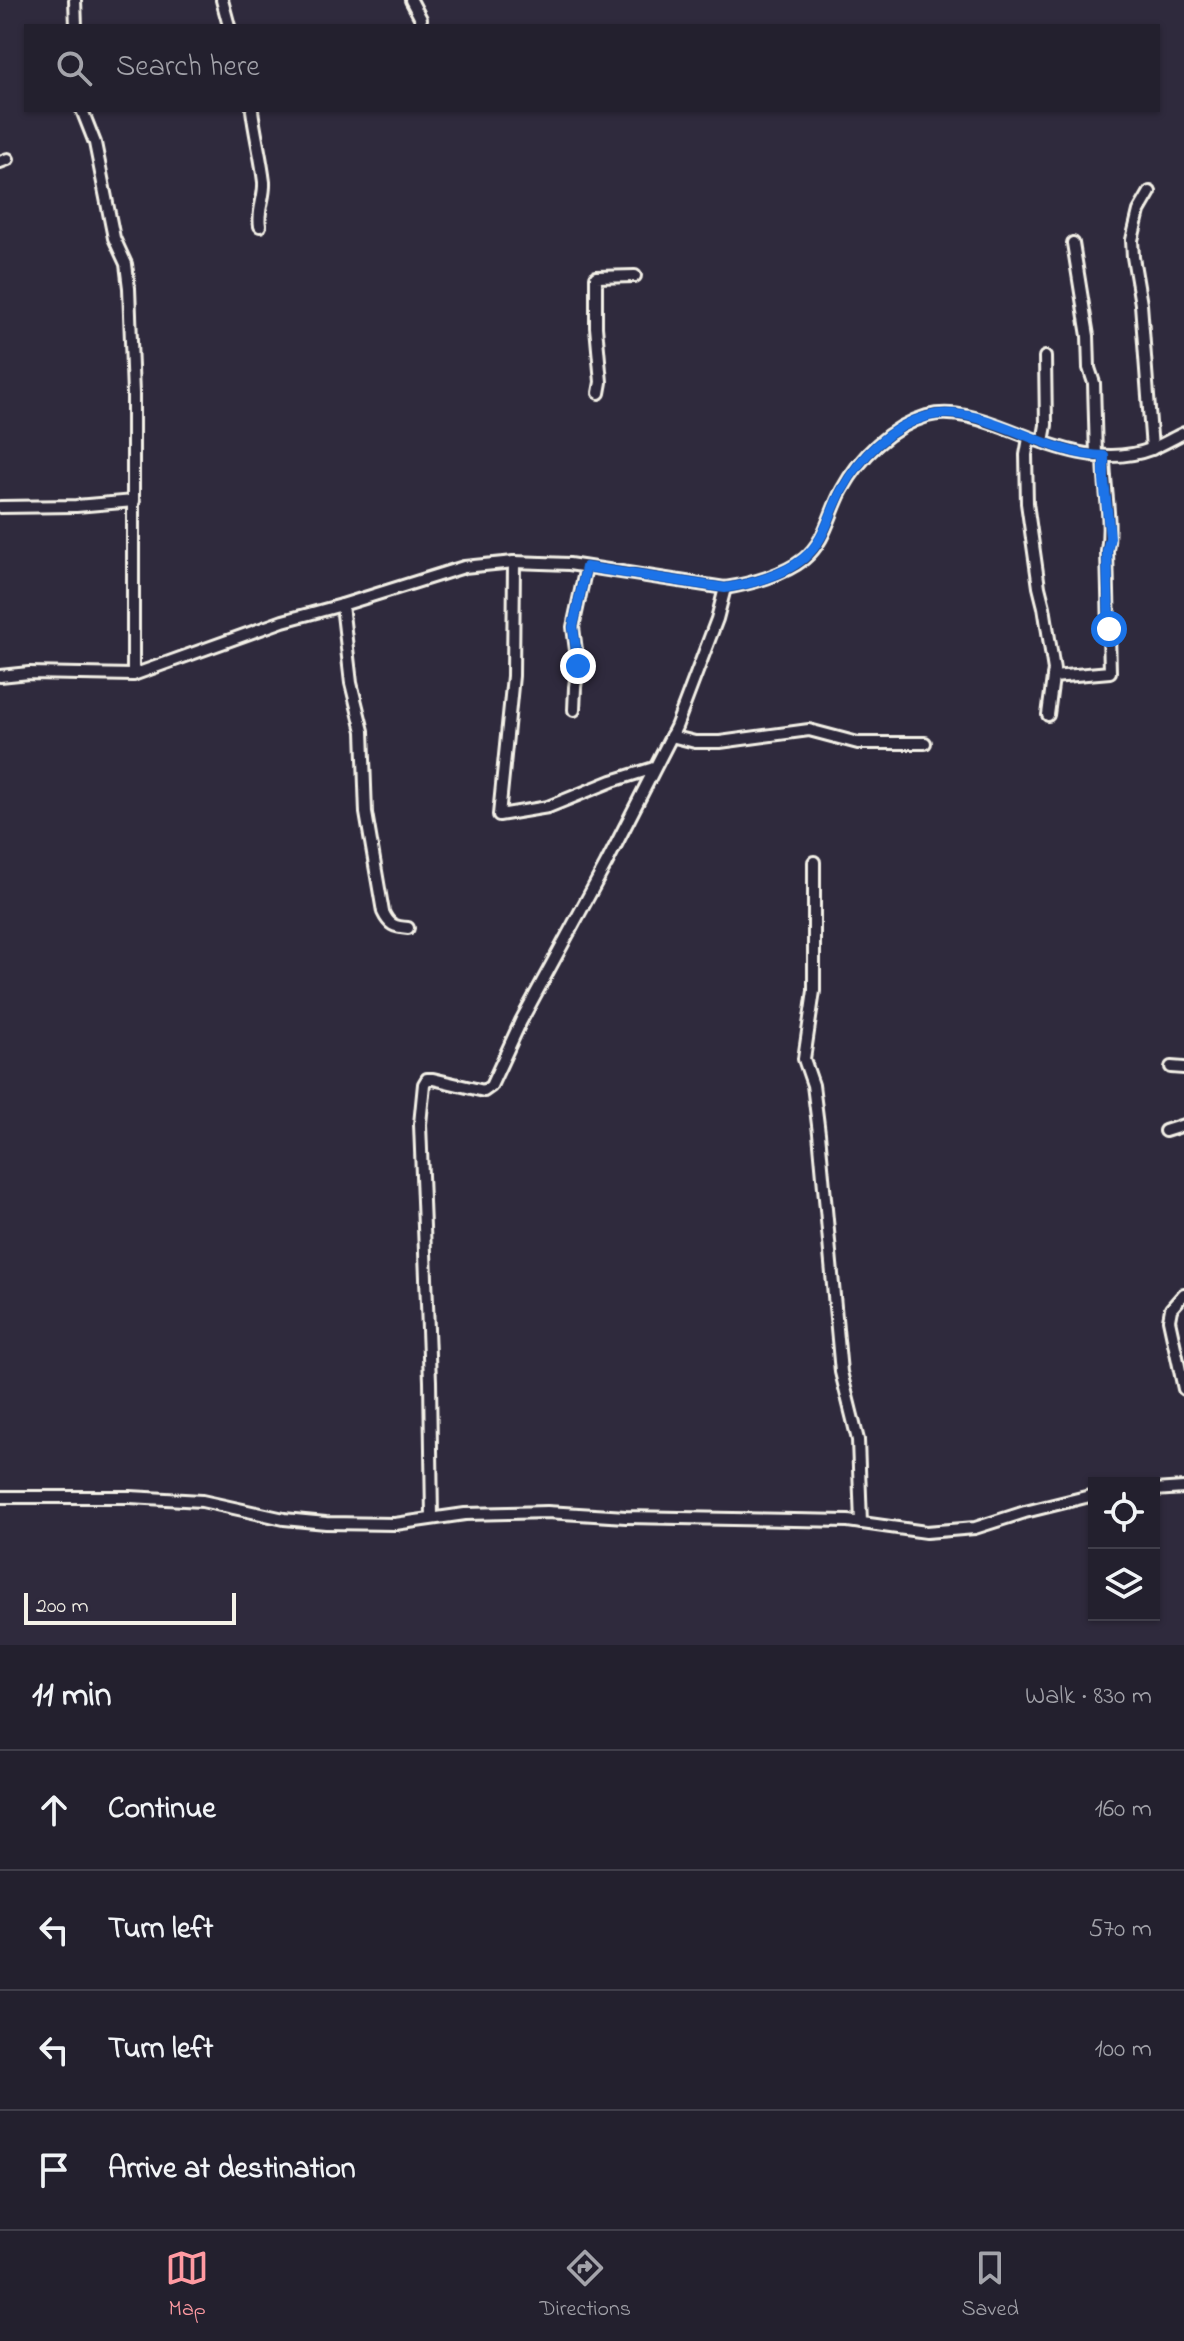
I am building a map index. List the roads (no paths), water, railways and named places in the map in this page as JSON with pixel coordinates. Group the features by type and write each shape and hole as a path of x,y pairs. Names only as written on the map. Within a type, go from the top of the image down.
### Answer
{"street":[{"path":"75,0 76,24"},
{"path":"222,0 228,24"},
{"path":"411,0 421,19"},
{"path":"83,112 95,143 114,238 126,264 133,394 133,675"},
{"path":"252,112 264,184 258,216 260,226"},
{"path":"1150,192 1139,211 1132,240 1141,304 1152,449"},
{"path":"1053,677 1110,672 1107,551 1110,537 1094,383 1089,368 1088,336 1073,243"},
{"path":"599,393 596,277 635,276"},
{"path":"1043,442 1046,417 1045,357"},
{"path":"0,676 29,673 133,675 283,621 464,567 514,562 569,564 725,588 760,579 803,560 820,542 842,490 858,465 879,442 906,424 930,415 958,414 989,421 1063,449 1100,456 1152,449 1184,433"},
{"path":"1029,438 1026,455 1027,503 1054,670 1048,715"},
{"path":"0,507 76,506 134,501"},
{"path":"514,562 514,663 499,815 548,807 654,768"},
{"path":"574,710 578,666 573,627 586,567"},
{"path":"432,1518 420,1124 424,1084 427,1079 433,1079 484,1091 489,1089 521,1021 671,736 717,619 725,588"},
{"path":"342,605 351,683 363,731 366,813 383,912 388,923 394,927 408,928"},
{"path":"671,736 695,742 720,742 809,730 858,743 925,743"},
{"path":"814,862 814,991 804,1059 813,1085 819,1133 841,1372 858,1440 861,1523"},
{"path":"1171,1067 1184,1068"},
{"path":"1165,1131 1184,1125"},
{"path":"1184,1294 1171,1309 1169,1320 1184,1389"},
{"path":"1160,1490 1184,1488"},
{"path":"0,1497 130,1497 202,1501 284,1519 326,1523 395,1524 465,1514 547,1512 861,1523 926,1532 975,1528 1088,1496"}]}
